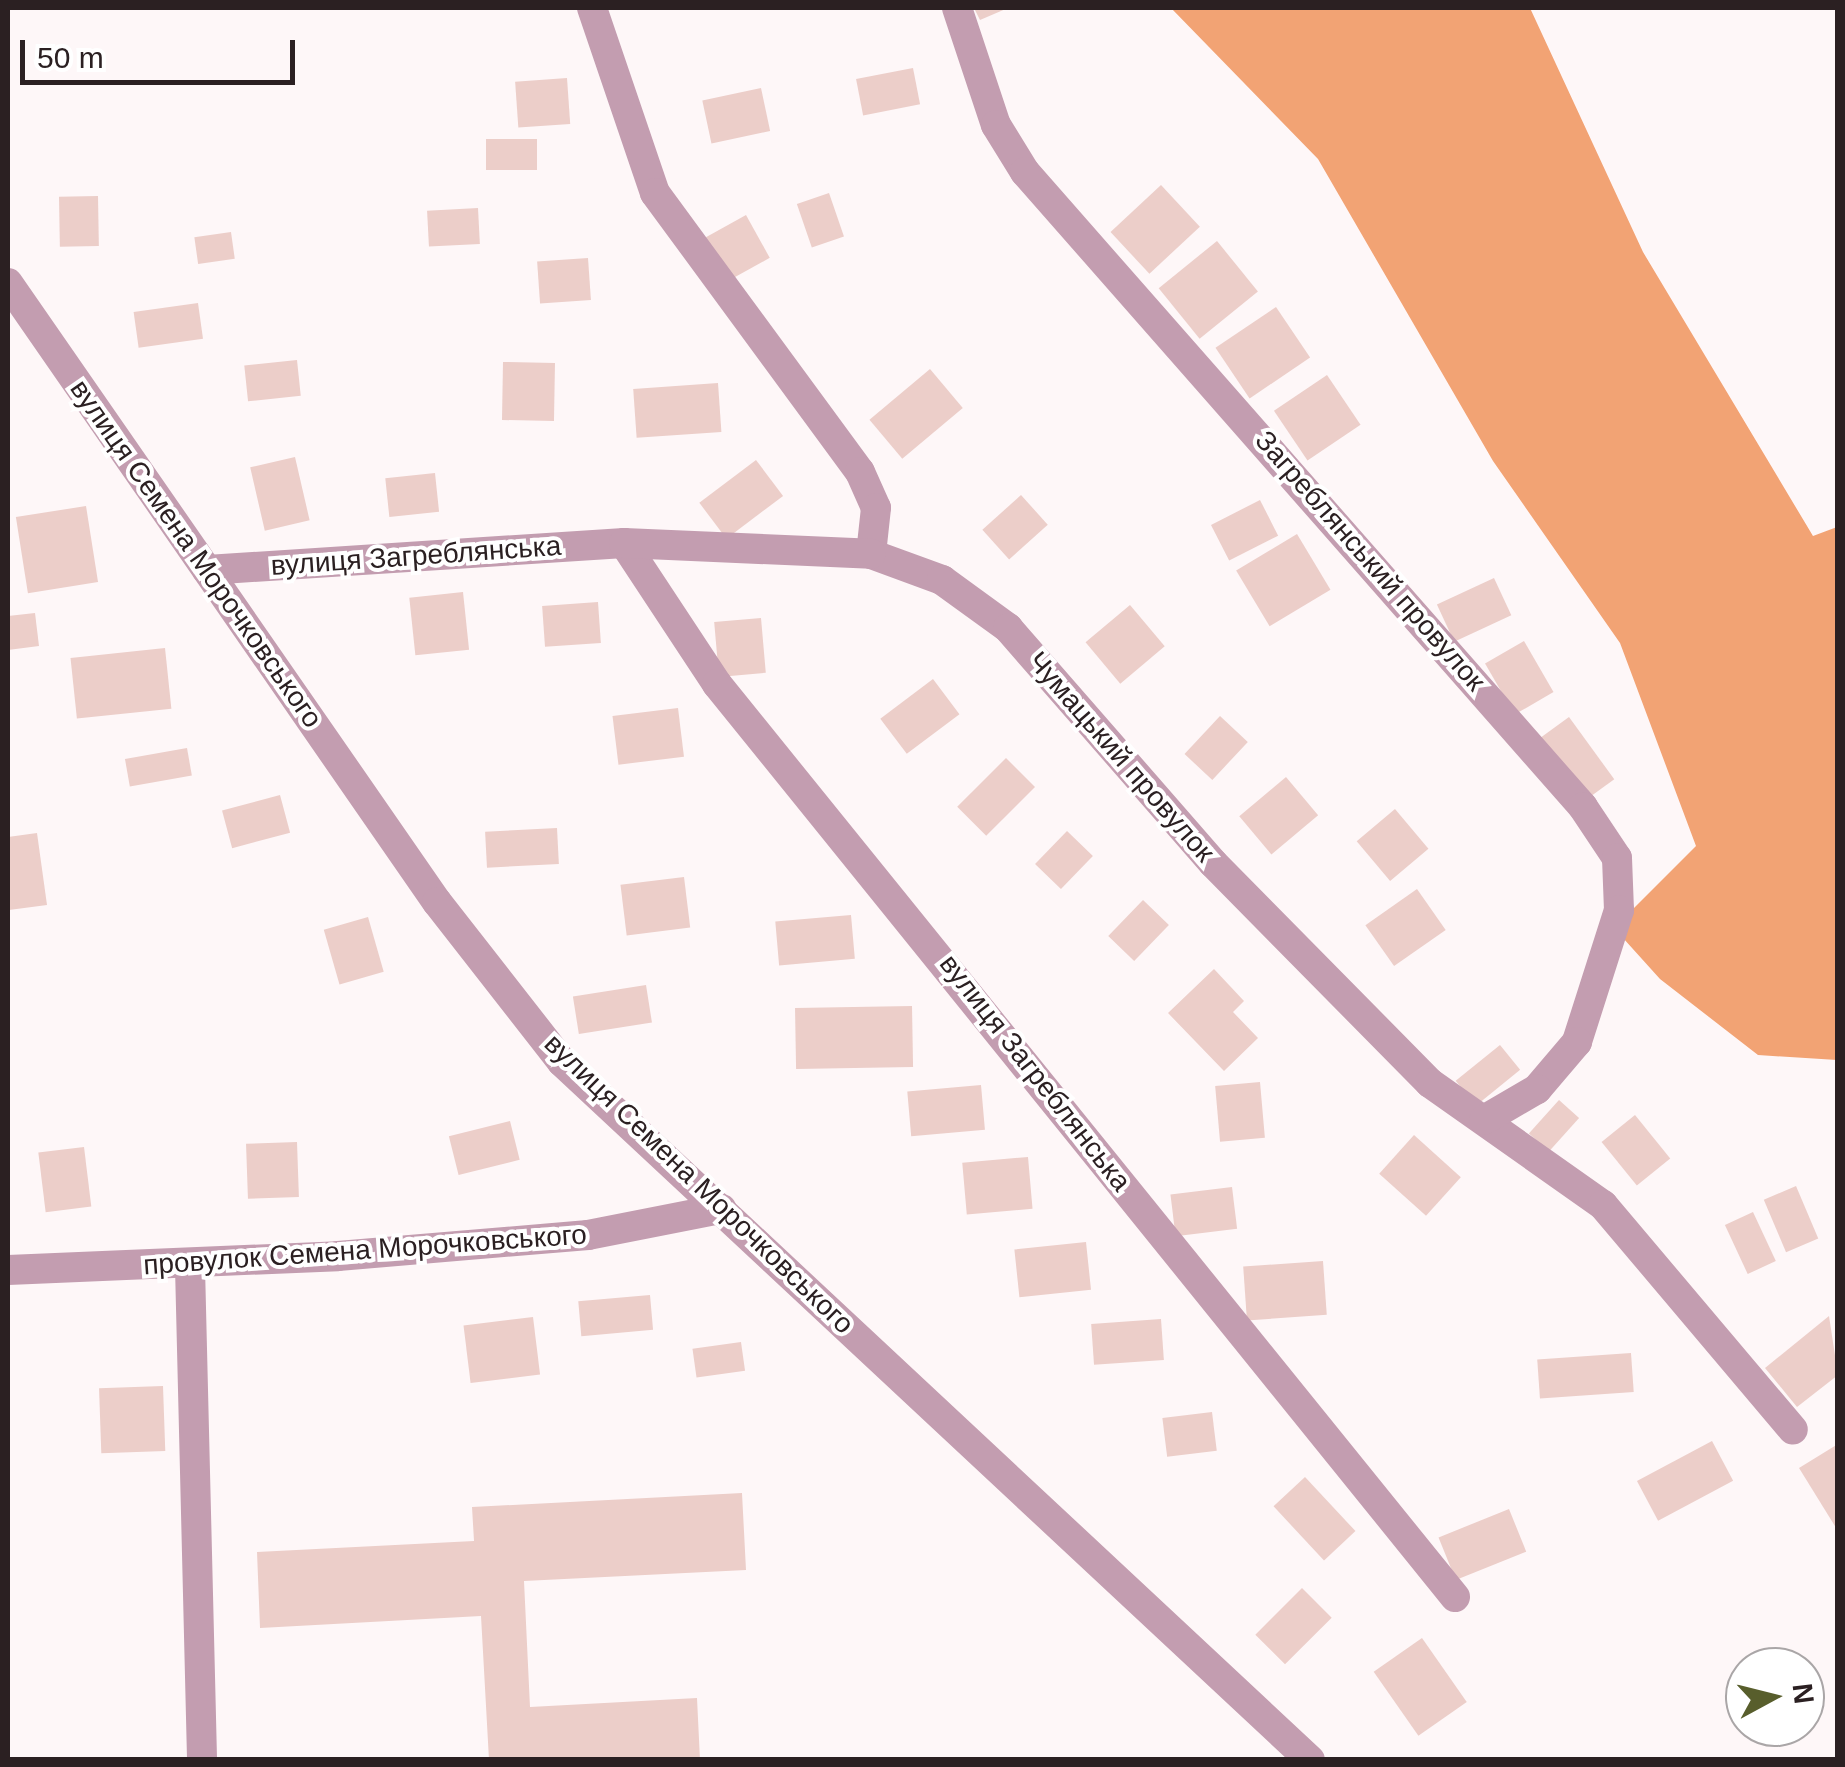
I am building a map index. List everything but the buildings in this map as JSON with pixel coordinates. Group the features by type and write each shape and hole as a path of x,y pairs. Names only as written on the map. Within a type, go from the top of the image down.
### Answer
{"street":[{"path":"592,8 655,193 860,472 876,508 872,554"},
{"name":"Загреблянський провулок","path":"957,8 996,125 1025,172 1570,792 1617,858 1619,910 1576,1042 1537,1089 1484,1120"},
{"name":"вулиця Семена Морочковського","path":"8,283 437,902 562,1062 1310,1760"},
{"name":"вулиця Загреблянська","path":"624,542 717,684 1455,1597"},
{"name":"вулиця Загреблянська","path":"207,570 624,542 872,554"},
{"name":"Чумацький провулок","path":"872,554 942,580 1008,628 1213,863 1430,1084 1603,1206 1793,1430"},
{"name":"провулок Семена Морочковського","path":"8,1270 190,1267 588,1235 721,1209"},
{"path":"190,1267 202,1760"}],"shaded area":[{"path":"1171,8 1530,8 1643,252 1813,536 1837,527 1837,1060 1758,1055 1660,979 1614,928 1696,846 1620,643 1493,461 1318,159"}]}
